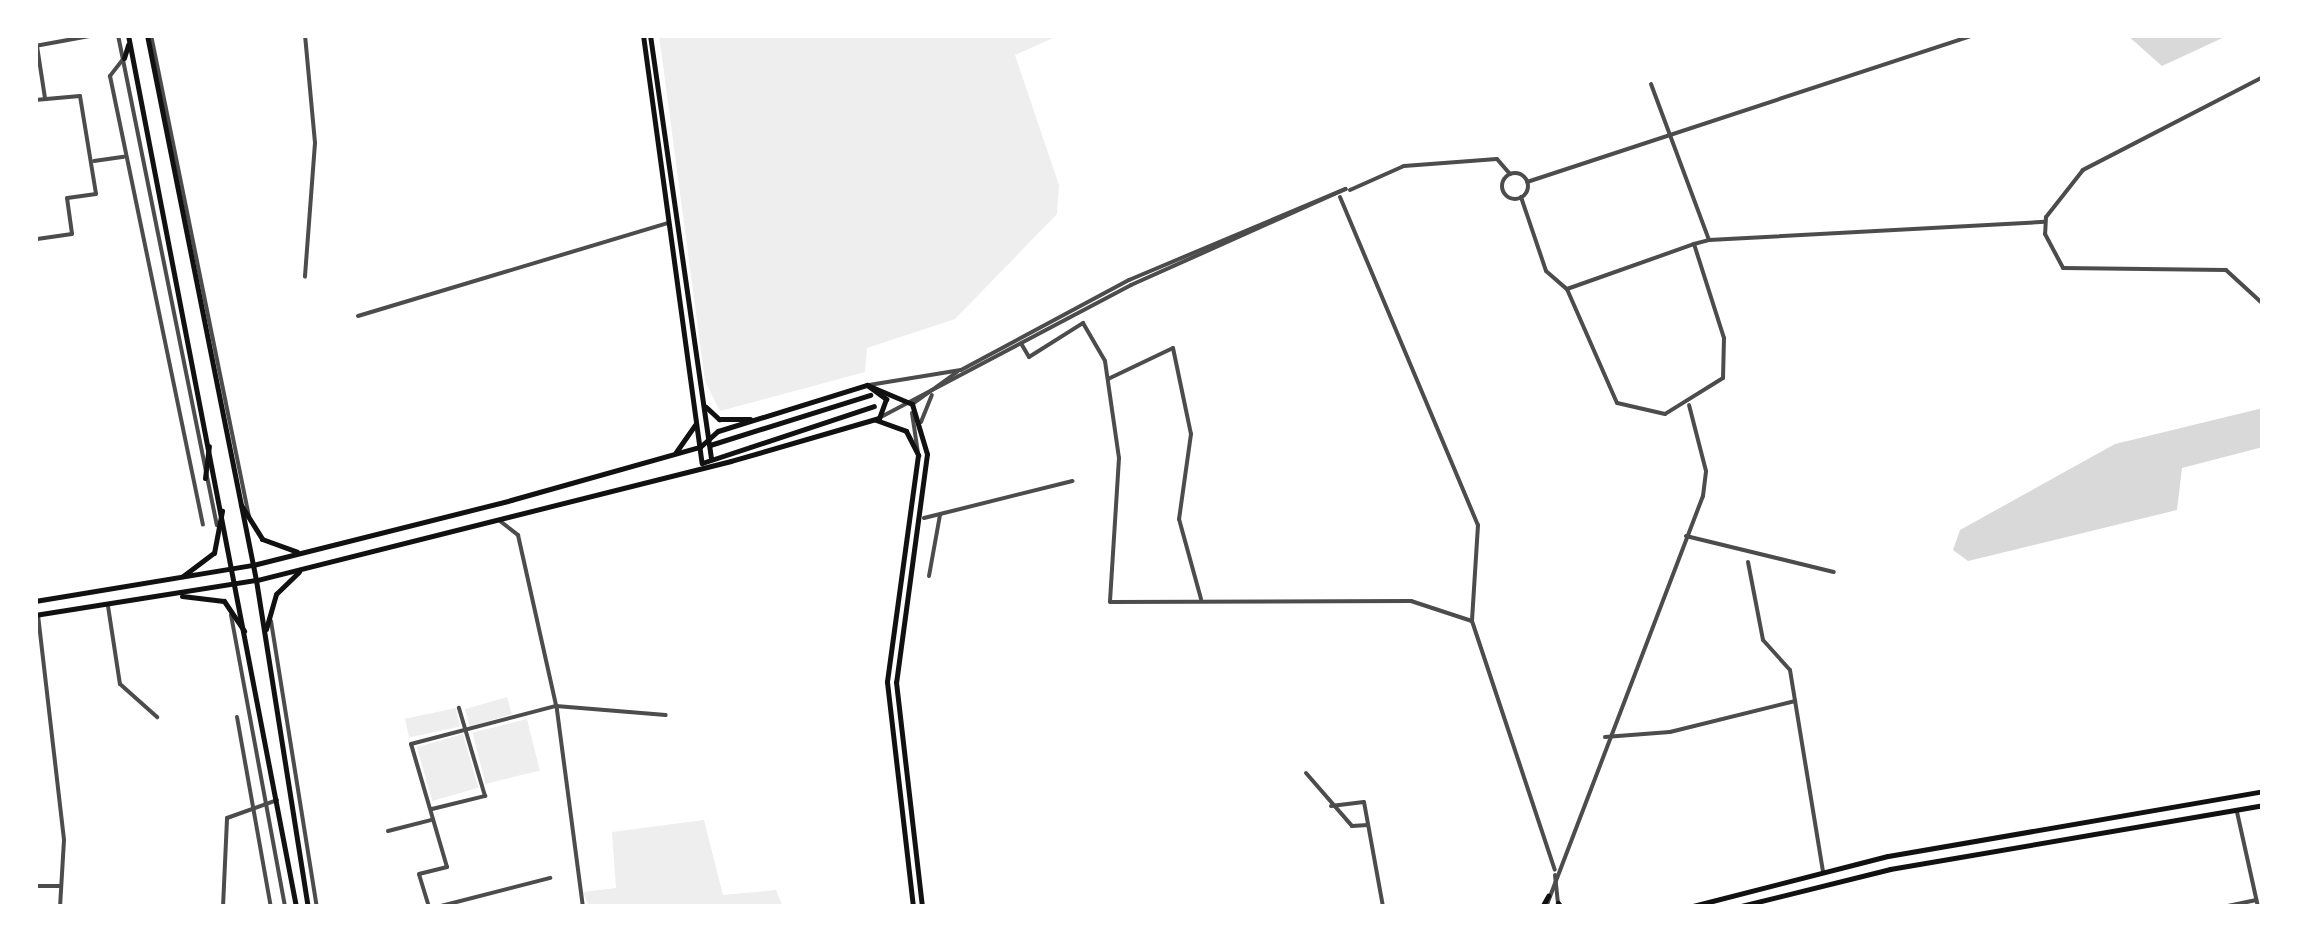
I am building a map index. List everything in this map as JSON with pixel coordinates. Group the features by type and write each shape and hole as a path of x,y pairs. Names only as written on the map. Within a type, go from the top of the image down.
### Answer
{"main road":[{"path":"149,35 236,494 256,580 308,907"},
{"path":"646,35 702,463"},
{"path":"646,35 712,461"},
{"path":"124,58 128,38"},
{"path":"128,38 222,498 296,907"},
{"path":"866,385 886,398 876,419"},
{"path":"35,601 253,566 700,447 758,418 866,385 913,405 922,422 924,518 896,682 922,907"},
{"path":"709,442 870,395"},
{"path":"703,402 718,418 758,418"},
{"path":"712,461 874,406"},
{"path":"673,454 696,417"},
{"path":"36,615 256,580 876,419 906,431 918,456 888,682 914,907"},
{"path":"206,478 210,438"},
{"path":"236,494 251,525 278,548 310,551"},
{"path":"168,582 200,568 220,538 222,498"},
{"path":"265,636 270,611 284,582 311,567"},
{"path":"169,595 230,606 247,639"},
{"path":"1688,907 1823,871 2263,791"},
{"path":"1737,907 1890,869 2263,805"},
{"path":"1544,907 1548,896"}],"street":[{"path":"45,98 36,46 94,35"},
{"path":"118,35 220,538"},
{"path":"149,35 251,525"},
{"path":"305,35 314,143 306,277"},
{"path":"918,456 913,405 922,389 1130,280 1404,166 1497,159 1510,174 1527,182 1672,140 1974,35"},
{"path":"124,58 110,76 203,524"},
{"path":"2046,222 2082,170 2263,77"},
{"path":"1652,84 1709,240"},
{"path":"35,100 80,96 96,194 67,198 72,234 35,240"},
{"path":"92,161 124,156"},
{"path":"1510,174 1503,191 1521,197"},
{"path":"1527,182 1521,197 1546,271 1567,290 1617,403 1665,414 1688,405 1723,378 1724,338 1694,244"},
{"path":"876,419 913,405 1132,284 1350,190"},
{"path":"1340,196 1478,525 1472,622 1555,870 1559,906"},
{"path":"358,316 668,222"},
{"path":"1567,290 1709,240 2046,222"},
{"path":"2046,222 2063,268 2226,270 2263,304"},
{"path":"1022,345 1029,357 1083,323 1108,379 1118,458 1110,602 1411,601 1472,622"},
{"path":"1108,379 1172,348 1191,434 1179,519 1201,600"},
{"path":"866,385 961,370"},
{"path":"922,422 936,390"},
{"path":"1548,896 1706,480 1688,405"},
{"path":"924,518 1072,481"},
{"path":"929,576 940,515"},
{"path":"486,520 518,536 556,706 581,906"},
{"path":"1686,536 1834,572"},
{"path":"1748,562 1763,640 1790,670 1823,871"},
{"path":"108,606 120,684 158,717"},
{"path":"230,606 285,907"},
{"path":"270,611 318,907"},
{"path":"36,615 62,886 60,907"},
{"path":"1606,736 1670,732 1795,701"},
{"path":"429,907 419,874 446,867 411,744 556,706 666,715"},
{"path":"430,810 485,796 460,708"},
{"path":"237,717 270,907"},
{"path":"1306,774 1352,826 1368,826"},
{"path":"222,907 220,839 227,818 277,800"},
{"path":"1332,806 1364,802 1383,907"},
{"path":"2237,812 2258,907"},
{"path":"388,831 433,820"},
{"path":"437,907 550,878"},
{"path":"35,886 62,886"},
{"path":"2223,907 2256,900"}],"shaded area":[{"path":"659,35 1060,35 1015,55 1059,185 1057,214 955,319 867,348 865,372 720,411 705,381"},
{"path":"2127,35 2229,35 2162,66"},
{"path":"2263,408 2263,447 2182,468 2177,510 1968,561 1953,550 1960,530 2115,444"},
{"path":"507,697 512,714 470,726 465,709"},
{"path":"456,708 460,727 409,737 405,719"},
{"path":"527,719 540,770 485,784 473,733"},
{"path":"463,734 478,788 432,801 417,747"},
{"path":"704,820 723,895 776,890 783,907 589,907 583,892 616,888 612,832"}]}
